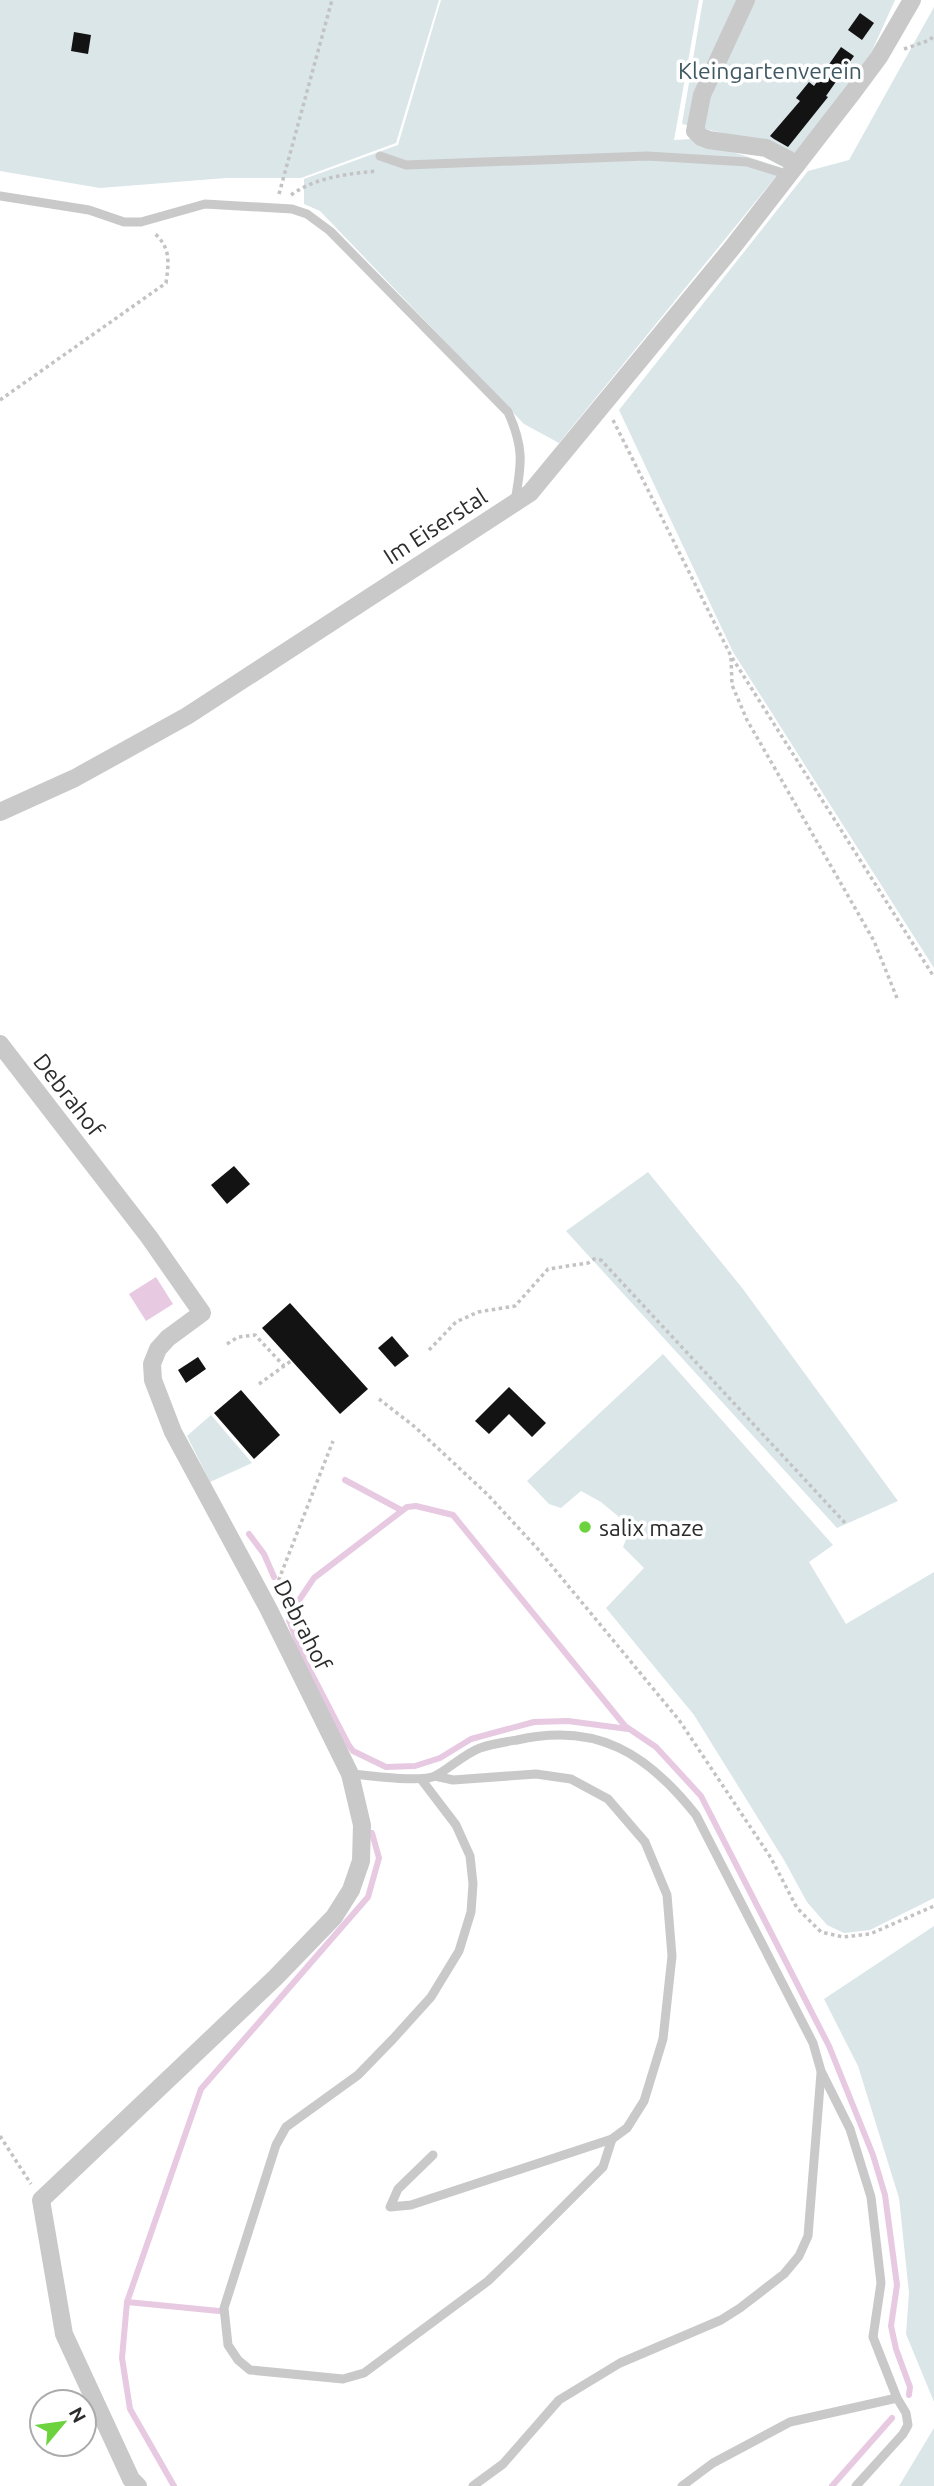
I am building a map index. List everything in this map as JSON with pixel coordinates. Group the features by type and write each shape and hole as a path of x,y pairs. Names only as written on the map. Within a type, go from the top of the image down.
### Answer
{"street":[{"path":"746,0 702,95 695,131 709,140 766,148 793,169"},
{"name":"Im Eiserstal","path":"0,812 75,778 187,716 530,493 793,169 879,57 912,0"},
{"name":"Debrahof","path":"0,1044 149,1237 202,1313 168,1338 158,1349 152,1364 153,1380 173,1432 268,1608 350,1774 362,1825 361,1861 351,1890 334,1917 275,1978 41,2200"},
{"path":"41,2200 64,2334 131,2479 138,2486"}],"lane":[{"path":"380,156 406,165 647,156 747,162 793,169"},
{"path":"0,196 89,210 124,222 141,222 205,204 292,209 307,215 330,231 508,412 521,447 520,475 514,505"},
{"path":"350,1774 421,1779 435,1776 480,1748 544,1734 569,1733 605,1741 638,1757 678,1791 696,1815 813,2043 821,2071 850,2129 872,2197 881,2283 873,2337 897,2398 906,2413 908,2425 856,2486"},
{"path":"433,2155 398,2189 390,2207 411,2205 612,2139 627,2128 645,2101 663,2039 672,1956 667,1895 645,1842 608,1799 571,1779 536,1774 453,1780 435,1776"},
{"path":"421,1779 456,1825 470,1856 473,1884 471,1912 459,1951 431,1997 358,2075 286,2127 276,2145 224,2308 228,2345 238,2360 250,2370 343,2379 364,2374 488,2281 603,2167 612,2139"},
{"path":"473,2486 503,2464 559,2400 620,2363 721,2320 785,2274 799,2256 808,2236 821,2071"},
{"path":"681,2486 713,2463 790,2422 897,2398"}],"path":[{"path":"276,208 332,0"},
{"path":"276,208 297,191 320,180 352,173 390,170 406,165"},
{"path":"0,400 166,283 170,260 162,239 141,222"},
{"path":"605,402 731,656 934,977"},
{"path":"731,656 732,685 747,720 874,940 897,998"},
{"path":"429,1350 456,1322 478,1312 515,1306 548,1269 588,1263 594,1259 601,1260 847,1525"},
{"path":"227,1344 238,1337 255,1335 284,1366"},
{"path":"259,1384 291,1360"},
{"path":"379,1399 415,1427 487,1494 546,1559 680,1720 771,1858 797,1908 821,1932 843,1937 870,1934 934,1906"},
{"path":"268,1608 333,1441"},
{"path":"0,2136 41,2200"}],"green space":[{"path":"0,0 439,0 396,143 301,178 226,178 100,188 0,171"},
{"path":"441,0 699,0 674,140 691,139 783,168 559,443 524,424 320,211 304,204 304,179 398,145"},
{"name":"Kleingartenverein","path":"703,0 895,0 871,53 799,152 789,152 768,143 682,124"},
{"path":"934,7 934,968 733,652 619,410 808,171 849,160"},
{"path":"648,1172 743,1289 898,1501 837,1528 566,1231"},
{"path":"663,1354 833,1545 809,1562 846,1624 934,1572 934,1898 870,1930 844,1933 827,1925 807,1902 694,1715 606,1608 644,1568 623,1547 631,1527 601,1502 581,1491 561,1508 549,1504 527,1481"},
{"path":"211,1415 252,1463 210,1482 187,1436"},
{"path":"934,1926 934,2402 906,2334 909,2293 899,2198 858,2066 824,1999"},
{"path":"934,2428 934,2486 899,2486"}],"shaded area":[{"path":"156,1277 173,1304 146,1321 129,1294"}],"building":[{"path":"860,13 874,23 862,40 848,30"},
{"path":"74,32 91,35 88,54 71,51"},
{"path":"841,47 854,56 826,96 828,97 788,147 770,136 800,101 796,98 809,82 814,86"},
{"path":"234,1166 250,1184 227,1204 211,1185"},
{"path":"290,1303 368,1389 340,1414 262,1328"},
{"path":"392,1336 409,1356 395,1367 378,1348"},
{"path":"198,1357 206,1369 186,1383 178,1370"},
{"path":"509,1387 546,1423 532,1437 509,1414 489,1434 475,1421"},
{"path":"241,1390 280,1435 254,1459 214,1413"}],"waterway":[{"path":"345,1480 401,1510"},
{"path":"291,1612 314,1578 407,1507 416,1506 453,1515 625,1726 656,1747 701,1796 829,2046 873,2155 885,2195 897,2285 891,2326 910,2387 909,2395"},
{"path":"249,1534 264,1554 274,1577"},
{"path":"285,1597 291,1612 289,1620 306,1663 348,1744 353,1751 386,1767 415,1766 440,1758 471,1739 534,1722 568,1721 628,1729"},
{"path":"174,2486 130,2409 122,2358 127,2302 201,2089 368,1897 379,1858 372,1833"},
{"path":"127,2302 219,2311"},
{"path":"832,2486 892,2418"}],"place":[{"name":"salix maze","path":"585,1527"}]}
